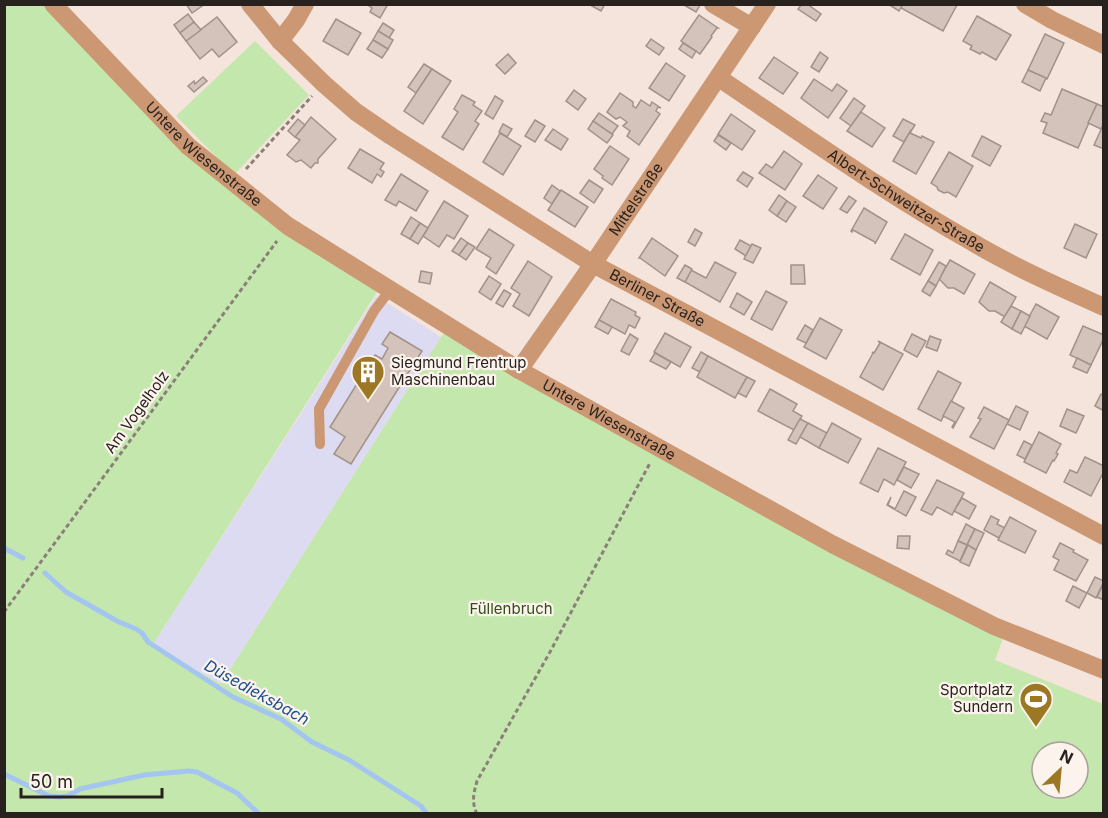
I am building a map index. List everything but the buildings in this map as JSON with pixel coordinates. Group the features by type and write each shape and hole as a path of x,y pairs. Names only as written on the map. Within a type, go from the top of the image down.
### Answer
{"street":[{"name":"Untere Wiesenstraße","path":"53,4 188,146 288,226 519,370 832,544 994,626 1104,670"},
{"name":"Berliner Straße","path":"250,4 280,41 356,112 593,264 1104,536"},
{"path":"280,41 305,4"},
{"path":"713,4 752,27"},
{"name":"Mittelstraße","path":"519,370 593,264 767,4"},
{"path":"1025,4 1104,45"},
{"name":"Albert-Schweitzer-Straße","path":"719,78 897,198 973,243 1104,307"}],"lane":[{"path":"320,444 319,409 374,310 390,290"}],"path":[{"path":"233,183 324,84"},
{"name":"Am Vogelholz","path":"4,612 288,226"},
{"path":"477,813 473,796 477,781 550,652 658,448"}],"shaded area":[{"path":"376,296 441,337 221,684 152,646"}],"green space":[{"name":"Füllenbruch","path":"4,5 46,5 184,151 379,289 152,646 221,684 445,332 1004,636 995,660 1103,704 1103,813 5,813"},
{"path":"255,41 309,95 234,175 176,116"}],"waterway":[{"name":"Düsedieksbach","path":"4,548 23,558"},
{"name":"Düsedieksbach","path":"45,573 66,592 117,621 136,629 148,642 233,697 281,719 312,742 349,760 421,806 427,814"},
{"path":"4,774 49,796 59,797 68,796 80,789 144,775 197,772 237,793 259,814"}],"place":[{"name":"Siegmund Frentrup Maschinenbau","path":"368,401"},
{"name":"Sportplatz Sundern","path":"1036,728"}]}
